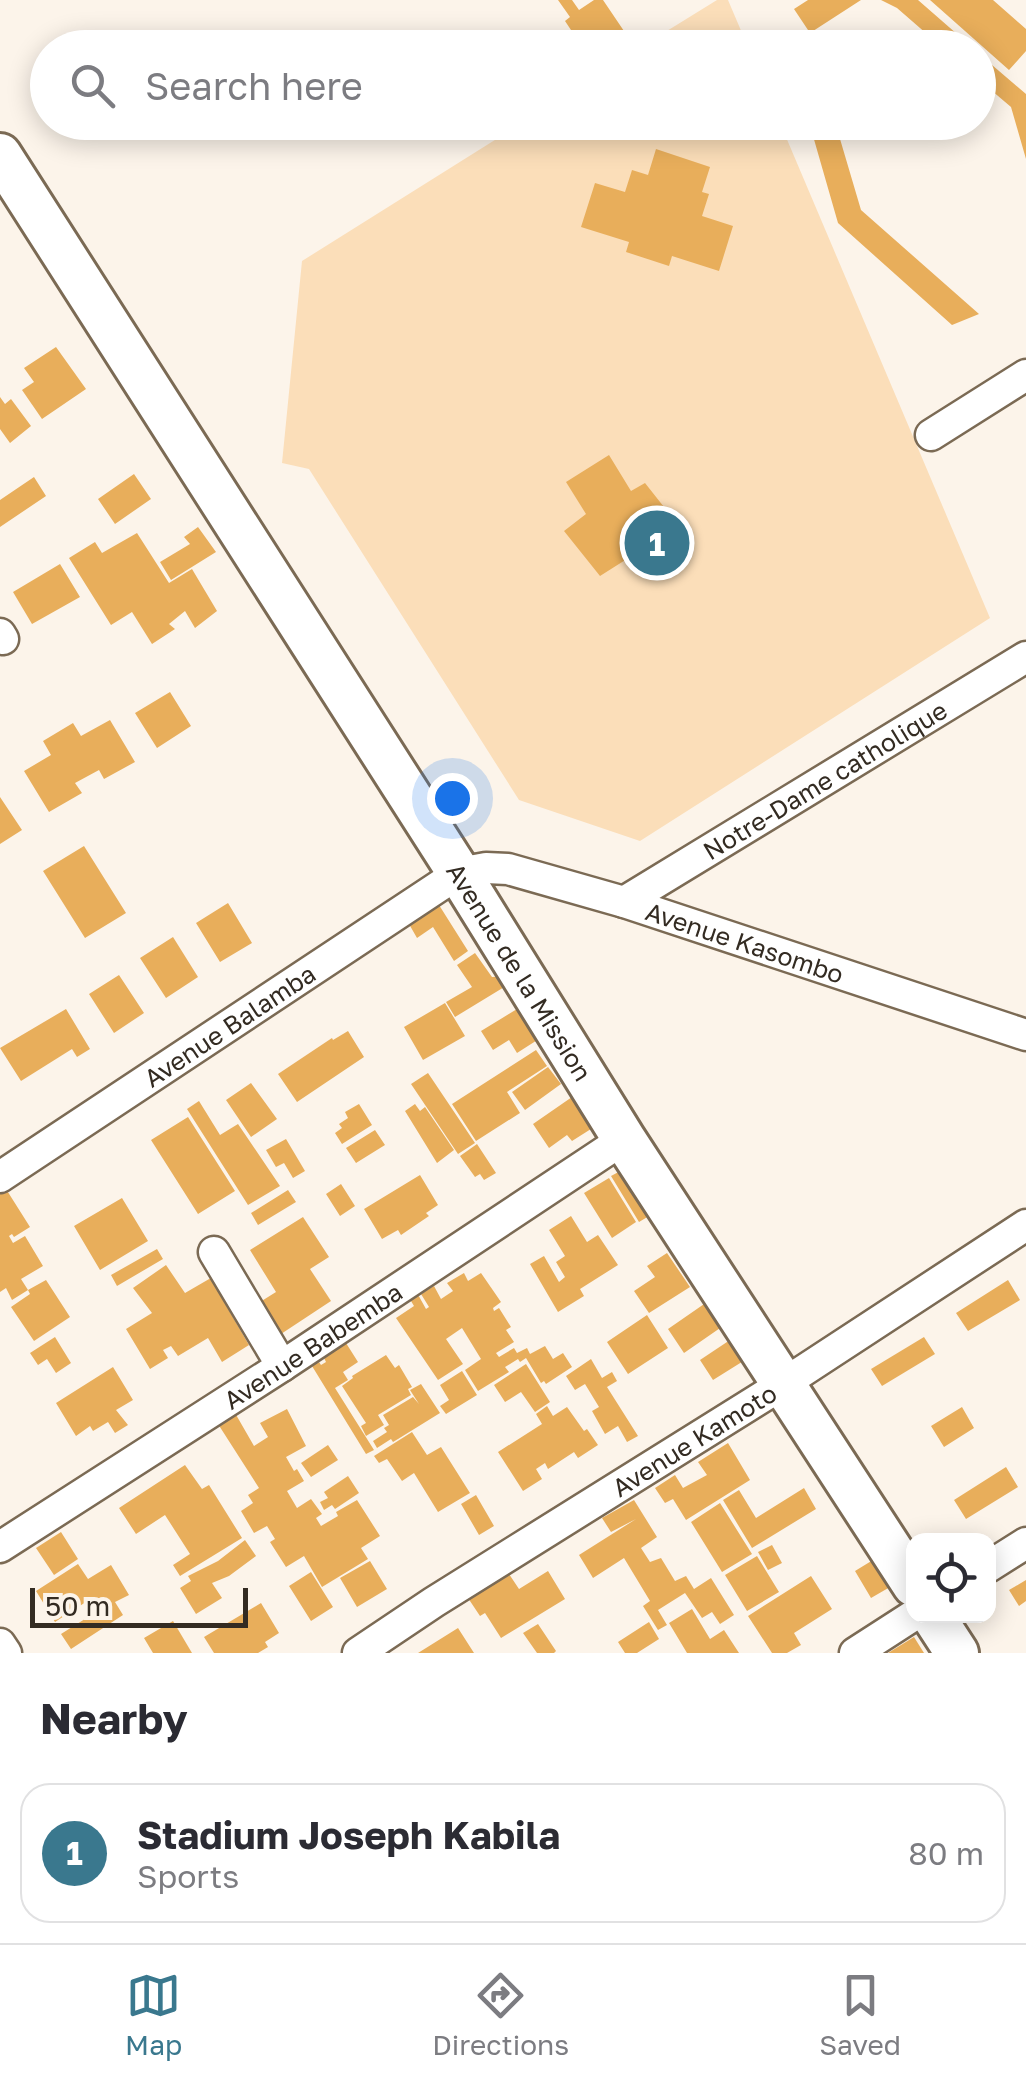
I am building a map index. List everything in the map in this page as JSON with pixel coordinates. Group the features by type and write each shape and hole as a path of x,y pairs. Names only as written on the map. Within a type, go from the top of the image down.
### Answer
{"street":[{"name":"Avenue de la Mission","path":"0,155 459,872 624,1139 906,1572"},
{"path":"931,435 1026,375"},
{"name":"Notre-Dame catholique","path":"624,902 1026,657"},
{"name":"Avenue Kasombo","path":"459,872 508,869 624,902 1026,1034"},
{"name":"Avenue Balamba","path":"0,1177 459,872"},
{"name":"Avenue Babemba","path":"0,1547 624,1139"},
{"name":"Avenue Kamoto","path":"358,1653 784,1384 1026,1225"},
{"path":"214,1252 282,1366"},
{"path":"996,1562 1026,1543"},
{"path":"855,1653 906,1620"},
{"path":"939,1623 958,1653"},
{"path":"0,1644 6,1653"}],"shaded area":[{"path":"717,0 728,0 741,30 668,30"},
{"path":"495,140 787,140 990,618 640,841 519,800 309,469 282,463 302,261"}],"building":[{"path":"558,0 572,0 579,10 594,0 603,0 623,30 571,30 565,21 570,17"},
{"path":"808,0 861,0 815,30 808,30 794,9"},
{"path":"881,0 918,0 952,30 922,30"},
{"path":"930,0 993,0 1026,29 1026,51 1009,70 996,58 996,30 964,30"},
{"path":"996,68 1026,94 1026,159 1011,107 996,94"},
{"path":"814,140 840,140 861,210 979,314 952,325 838,223"},
{"path":"656,149 710,167 702,192 709,194 702,216 733,226 719,271 672,256 669,266 626,252 629,242 581,227 595,183 625,192 632,170 648,175"},
{"path":"56,347 86,389 42,419 22,390 34,382 24,368"},
{"path":"0,397 5,404 11,399 31,426 10,443 0,429"},
{"path":"609,455 631,491 645,483 679,526 600,576 564,531 586,514 566,482"},
{"path":"134,474 151,499 115,524 98,499"},
{"path":"34,477 46,496 0,527 0,500"},
{"path":"198,527 216,552 171,580 160,562 190,544 184,537"},
{"path":"137,533 169,583 192,569 217,611 195,628 185,611 169,624 175,629 152,644 132,612 111,625 69,558 95,542 102,553"},
{"path":"60,564 80,597 32,624 13,592"},
{"path":"170,692 191,726 157,748 135,713"},
{"path":"110,720 135,762 104,779 99,770 75,783 82,793 49,812 24,771 51,755 43,741 73,723 81,736"},
{"path":"0,797 22,830 0,844"},
{"path":"84,846 126,913 85,938 43,871"},
{"path":"228,903 252,943 220,962 196,923"},
{"path":"439,905 468,951 454,961 433,927 417,938 409,924"},
{"path":"173,937 198,977 166,998 140,958"},
{"path":"475,953 492,977 507,976 511,983 455,1017 446,1002 472,987 457,965"},
{"path":"119,975 144,1013 114,1033 89,994"},
{"path":"445,1003 465,1036 423,1060 404,1027"},
{"path":"522,1006 542,1037 517,1053 509,1040 493,1050 481,1031"},
{"path":"66,1009 90,1049 77,1057 72,1049 21,1081 0,1048"},
{"path":"348,1031 364,1057 297,1102 278,1074"},
{"path":"536,1050 547,1066 507,1092 520,1113 476,1141 452,1104"},
{"path":"548,1067 561,1084 525,1110 512,1092"},
{"path":"428,1073 475,1143 458,1154 411,1084"},
{"path":"251,1083 277,1119 251,1137 226,1100"},
{"path":"572,1097 584,1113 602,1122 572,1141 567,1135 549,1148 533,1124"},
{"path":"199,1101 220,1135 238,1124 280,1186 248,1205 187,1109"},
{"path":"359,1104 372,1125 342,1144 335,1133 348,1118 345,1112"},
{"path":"415,1104 420,1111 425,1107 454,1150 437,1163 405,1111"},
{"path":"188,1117 235,1191 198,1214 151,1140"},
{"path":"375,1130 385,1145 356,1163 346,1148"},
{"path":"286,1139 305,1171 293,1178 284,1163 276,1167 266,1150"},
{"path":"477,1144 496,1173 484,1180 480,1174 475,1177 460,1156"},
{"path":"626,1168 654,1213 639,1222 611,1176"},
{"path":"420,1175 438,1205 401,1235 398,1230 382,1239 364,1209"},
{"path":"609,1178 636,1222 612,1238 584,1193"},
{"path":"341,1184 355,1206 340,1216 326,1194"},
{"path":"6,1189 30,1227 9,1236 13,1243 25,1236 43,1266 21,1279 28,1290 12,1300 6,1288 0,1292 0,1193"},
{"path":"288,1190 296,1202 258,1225 251,1213"},
{"path":"122,1198 148,1241 100,1270 74,1226"},
{"path":"571,1216 587,1242 598,1235 618,1265 580,1289 584,1296 558,1312 530,1264 544,1256 559,1282 565,1277 556,1262 565,1256 549,1230"},
{"path":"303,1217 329,1257 310,1269 331,1301 281,1334 260,1302 276,1292 250,1250"},
{"path":"157,1249 163,1259 117,1286 111,1275"},
{"path":"667,1253 690,1287 649,1313 634,1291 655,1277 647,1266"},
{"path":"166,1265 185,1293 216,1275 222,1285 216,1288 249,1345 222,1362 208,1338 178,1356 171,1346 163,1350 168,1358 150,1369 126,1329 152,1313 133,1288"},
{"path":"464,1273 468,1281 481,1273 501,1302 493,1308 499,1308 511,1327 506,1330 514,1342 496,1353 499,1357 514,1348 517,1353 527,1348 530,1354 545,1346 553,1359 563,1353 572,1367 546,1384 541,1383 526,1358 520,1362 518,1359 505,1367 509,1372 478,1391 465,1370 481,1359 462,1328 446,1339 463,1364 438,1380 396,1318 414,1306 408,1296 416,1291 426,1309 429,1307 421,1294 434,1286 441,1299 453,1291 447,1283"},
{"path":"46,1280 70,1317 34,1341 11,1307 30,1294 28,1290"},
{"path":"1008,1280 1020,1300 968,1331 956,1313"},
{"path":"707,1302 723,1326 684,1353 668,1329"},
{"path":"647,1315 668,1348 628,1374 607,1342"},
{"path":"739,1334 753,1355 713,1380 700,1360"},
{"path":"55,1337 71,1363 56,1373 47,1359 38,1365 30,1353"},
{"path":"924,1337 935,1354 882,1386 871,1369"},
{"path":"346,1343 358,1362 343,1372 348,1380 335,1388 374,1450 366,1454 312,1366 326,1362 324,1358"},
{"path":"386,1355 395,1368 399,1365 412,1387 408,1389 411,1395 378,1415 384,1425 366,1436 361,1426 366,1423 342,1386"},
{"path":"591,1359 602,1378 612,1372 617,1381 607,1387 638,1436 627,1442 618,1426 605,1434 592,1411 599,1407 585,1384 575,1390 566,1376"},
{"path":"526,1364 550,1402 535,1412 521,1392 505,1402 494,1385"},
{"path":"113,1367 133,1400 116,1410 128,1425 115,1433 108,1422 93,1431 90,1426 76,1436 56,1403"},
{"path":"462,1371 477,1395 446,1414 440,1406 449,1400 440,1385"},
{"path":"421,1384 440,1413 377,1448 373,1441 387,1432 384,1428 389,1425 383,1415 413,1397 419,1404 410,1390"},
{"path":"547,1406 553,1416 567,1407 598,1445 578,1458 574,1452 548,1469 545,1463 536,1469 542,1479 523,1491 498,1452 542,1424 536,1414"},
{"path":"962,1407 974,1428 944,1447 931,1426"},
{"path":"287,1409 306,1446 286,1457 304,1481 287,1491 297,1508 311,1499 322,1514 316,1518 321,1526 357,1500 380,1536 361,1548 368,1559 322,1587 304,1556 286,1567 270,1542 275,1539 267,1526 254,1533 241,1511 253,1503 248,1495 259,1488 218,1424 235,1413 254,1446 268,1437 260,1423"},
{"path":"412,1432 427,1455 441,1447 470,1493 438,1512 414,1473 402,1481 387,1459 379,1463 374,1456"},
{"path":"728,1443 750,1480 686,1520 673,1499 665,1503 655,1488 675,1475 683,1488 707,1475 698,1462"},
{"path":"328,1445 338,1460 311,1477 301,1463"},
{"path":"185,1465 202,1489 209,1485 242,1538 180,1576 173,1565 190,1554 165,1515 136,1534 119,1508"},
{"path":"1006,1467 1018,1487 966,1519 954,1500"},
{"path":"348,1476 359,1493 335,1509 332,1505 324,1510 320,1502 328,1498 324,1492"},
{"path":"804,1488 816,1509 752,1548 723,1500 739,1490 756,1518"},
{"path":"476,1495 494,1526 479,1535 461,1504"},
{"path":"634,1500 657,1537 641,1548 650,1562 661,1558 675,1581 686,1576 694,1589 711,1578 734,1615 720,1624 712,1612 702,1618 685,1593 658,1610 667,1625 658,1630 643,1606 650,1601 624,1558 593,1578 579,1555 636,1519 611,1532 602,1518"},
{"path":"720,1503 752,1554 722,1572 691,1522"},
{"path":"61,1532 78,1559 54,1575 36,1548"},
{"path":"245,1540 256,1556 212,1583 222,1598 196,1614 180,1588 191,1581 188,1576 218,1561"},
{"path":"772,1545 782,1563 768,1570 758,1552"},
{"path":"757,1556 779,1592 747,1611 725,1575"},
{"path":"873,1560 890,1587 871,1598 855,1571"},
{"path":"370,1561 387,1589 357,1607 340,1578"},
{"path":"78,1564 88,1579 111,1565 129,1595 115,1602 123,1615 71,1649 61,1634 96,1612 89,1600 55,1622 36,1591"},
{"path":"548,1571 565,1599 501,1638 485,1613 480,1616 468,1598 509,1574 519,1589"},
{"path":"311,1572 333,1607 311,1621 289,1586"},
{"path":"811,1576 832,1609 794,1633 801,1645 787,1653 772,1653 748,1616"},
{"path":"1026,1580 1026,1601 1019,1606 1009,1590"},
{"path":"261,1603 279,1633 265,1642 268,1647 258,1653 214,1653 204,1637"},
{"path":"692,1609 710,1639 724,1630 739,1653 687,1653 669,1623"},
{"path":"173,1621 192,1653 153,1653 144,1638"},
{"path":"649,1622 659,1639 637,1653 625,1653 618,1642"},
{"path":"538,1624 554,1653 537,1653 523,1633"},
{"path":"458,1628 474,1653 418,1653"},
{"path":"914,1637 924,1653 888,1653"}],"place":[{"name":"Stadium Joseph Kabila","path":"657,543"}]}
